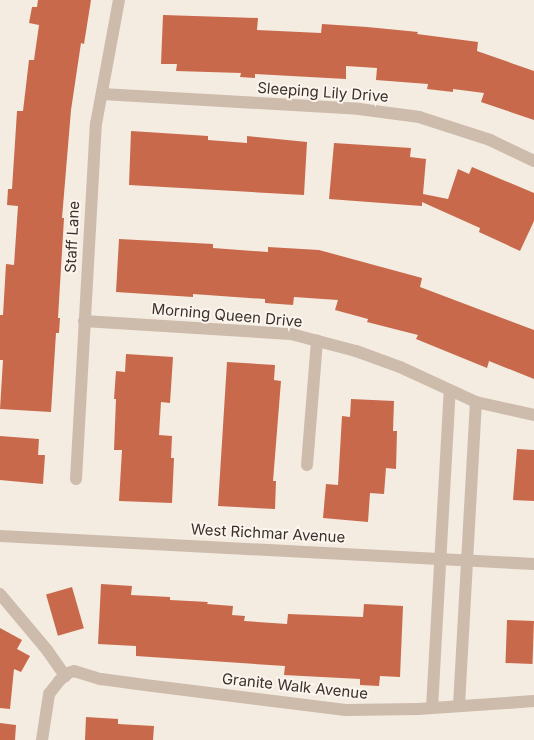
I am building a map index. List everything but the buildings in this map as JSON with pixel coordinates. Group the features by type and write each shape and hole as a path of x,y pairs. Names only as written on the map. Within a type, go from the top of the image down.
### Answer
{"street":[{"name":"Staff Lane","path":"76,479 96,124 119,0"},
{"name":"Sleeping Lily Drive","path":"102,94 359,109 418,117 490,140 534,161"},
{"name":"Morning Queen Drive","path":"84,321 291,334 356,351 391,364 476,402 534,415"},
{"path":"308,464 317,340"},
{"path":"432,708 450,391"},
{"path":"459,705 476,402"},
{"name":"West Richmar Avenue","path":"0,536 534,564"},
{"path":"0,594 48,650 62,678 49,694 42,740"},
{"name":"Granite Walk Avenue","path":"62,678 74,671 101,679 337,710 378,711 534,701"}]}
